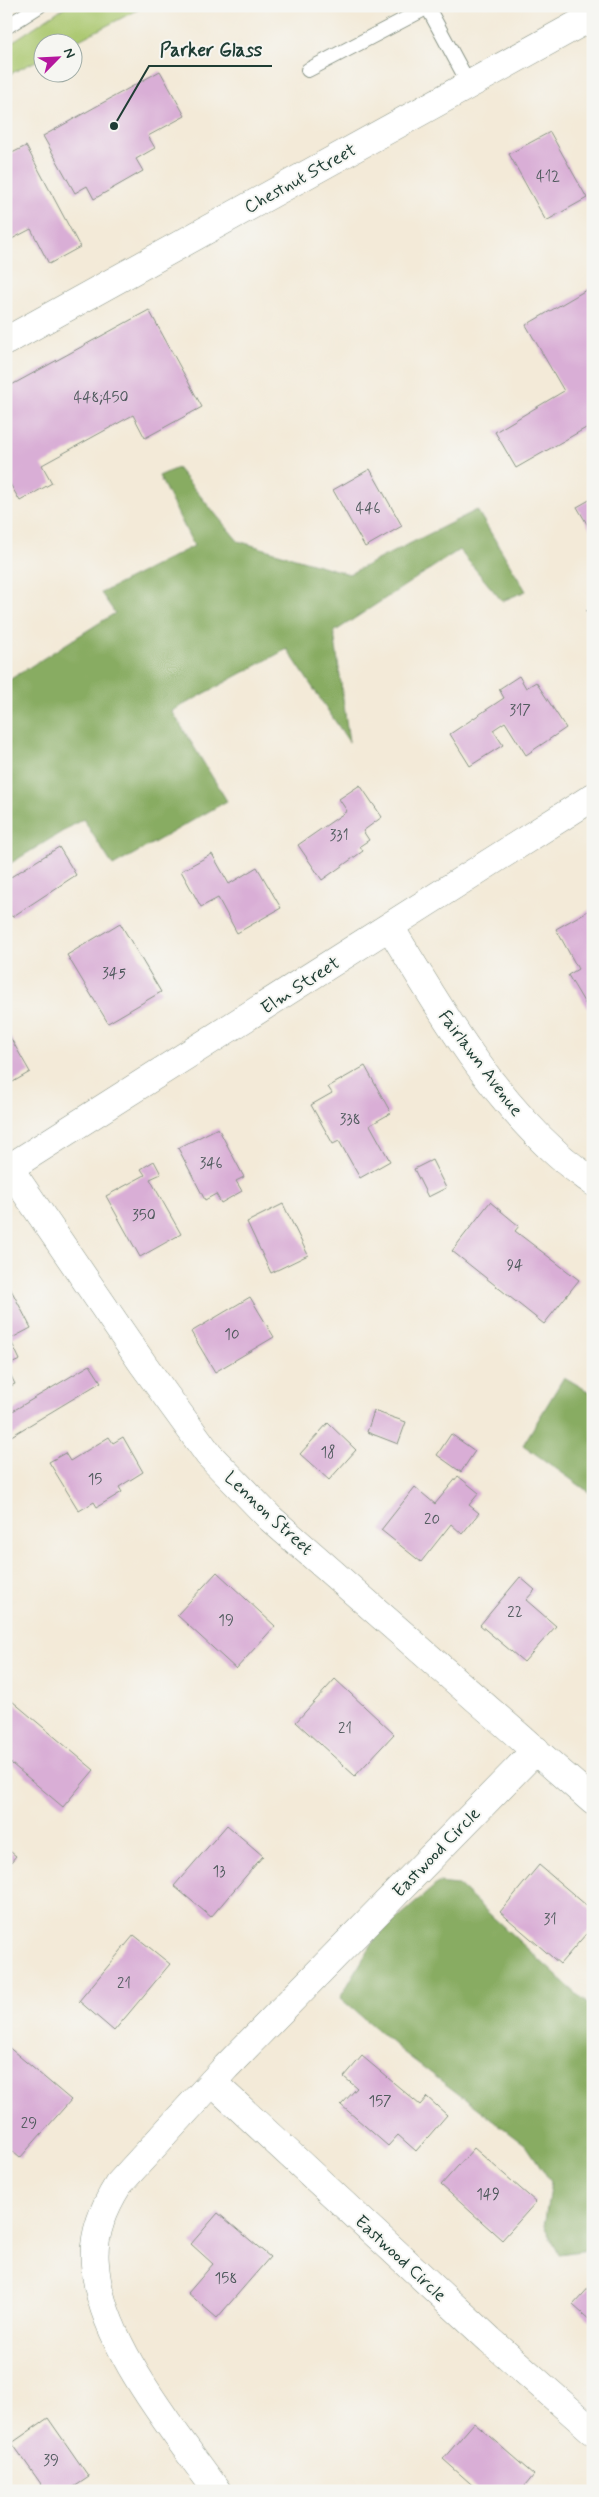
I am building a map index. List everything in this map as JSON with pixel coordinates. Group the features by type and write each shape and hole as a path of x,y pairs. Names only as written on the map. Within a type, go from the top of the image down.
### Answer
{"street":[{"name":"Chestnut Street","path":"6,341 593,16"},
{"name":"Elm Street","path":"8,1169 593,797"},
{"name":"Fairlawn Avenue","path":"390,927 442,1011 497,1088 557,1154 593,1182"},
{"name":"Lennon Street","path":"8,1169 143,1364 209,1455 272,1518 593,1801"},
{"name":"Eastwood Circle","path":"217,2491 150,2395 123,2351 102,2299 94,2263 95,2243 106,2204 114,2192 212,2082 536,1750"},
{"name":"Eastwood Circle","path":"212,2082 490,2340 593,2431"}],"lane":[{"path":"6,27 39,6"},
{"path":"308,70 429,7 469,84"}],"green space":[{"path":"66,6 145,6 82,38 82,32 32,32 32,63 6,76 6,46"},
{"path":"177,468 238,541 349,574 477,510 526,591 502,601 459,550 334,632 349,742 287,649 172,711 227,801 113,866 83,819 6,866 6,682 115,613 101,593 194,546 159,476"},
{"path":"564,1377 593,1394 593,1495 523,1445"},
{"path":"438,1883 458,1885 593,2009 593,2248 559,2254 544,2226 551,2182 526,2145 403,2052 340,1998 376,1937"}],"building":[{"path":"160,71 185,116 148,136 155,148 136,159 143,171 94,199 87,186 75,193 43,136"},
{"path":"550,132 587,198 546,221 509,154"},
{"path":"26,146 80,247 49,264 31,229 6,242 6,156"},
{"path":"593,286 593,424 516,468 495,432 564,391 526,325"},
{"path":"149,310 202,407 145,438 133,415 42,465 52,483 20,501 6,477 6,388"},
{"path":"370,469 402,526 365,547 333,490"},
{"path":"593,498 593,534 577,507"},
{"path":"593,607 593,622 586,611"},
{"path":"519,676 526,688 536,682 566,728 526,755 505,722 493,730 503,745 470,766 450,734 504,698 499,689"},
{"path":"360,785 382,817 363,831 369,840 360,846 363,851 322,880 298,845 347,811 339,799"},
{"path":"59,847 76,875 12,917 6,908 6,880"},
{"path":"212,854 229,884 257,867 281,908 237,933 218,898 201,907 181,871"},
{"path":"593,908 593,1017 568,975 578,969 556,929"},
{"path":"120,923 161,992 108,1023 67,955"},
{"path":"6,1030 30,1072 6,1086"},
{"path":"365,1066 391,1113 370,1125 390,1161 360,1178 339,1141 333,1144 311,1105 332,1093 328,1087"},
{"path":"218,1128 244,1177 236,1181 242,1191 221,1203 216,1194 205,1200 178,1148"},
{"path":"432,1160 446,1188 428,1197 414,1169"},
{"path":"154,1161 161,1174 150,1179 181,1234 140,1257 106,1196 145,1175 141,1169"},
{"path":"490,1202 519,1226 515,1231 579,1280 544,1324 452,1251"},
{"path":"283,1204 308,1255 271,1273 247,1222"},
{"path":"6,1280 31,1328 10,1339 20,1360 6,1366"},
{"path":"250,1297 274,1337 215,1372 191,1332"},
{"path":"90,1365 101,1382 8,1438 6,1415"},
{"path":"6,1366 15,1384 6,1388"},
{"path":"374,1411 406,1422 398,1444 367,1432"},
{"path":"328,1423 356,1450 329,1480 300,1454"},
{"path":"451,1434 475,1451 461,1472 437,1455"},
{"path":"109,1437 113,1443 123,1437 143,1472 119,1487 122,1492 97,1507 94,1502 79,1511 49,1462 65,1453 70,1461"},
{"path":"458,1476 479,1493 469,1505 479,1513 462,1534 451,1524 421,1562 381,1530 415,1487 435,1504"},
{"path":"217,1572 275,1626 236,1669 177,1615"},
{"path":"520,1577 535,1590 526,1600 556,1626 524,1662 480,1625"},
{"path":"335,1679 394,1734 355,1776 296,1722"},
{"path":"6,1696 94,1770 63,1807 6,1759"},
{"path":"227,1825 263,1856 211,1917 174,1886"},
{"path":"6,1848 16,1856 6,1868"},
{"path":"539,1865 593,1911 593,1926 560,1964 500,1912"},
{"path":"134,1935 170,1964 114,2031 79,2001"},
{"path":"6,2045 71,2100 20,2158 6,2146"},
{"path":"362,2056 420,2105 427,2097 447,2115 416,2151 398,2135 388,2146 341,2105 357,2088 344,2077"},
{"path":"474,2148 536,2202 502,2240 441,2185"},
{"path":"218,2213 270,2257 217,2318 188,2293 213,2264 191,2244"},
{"path":"593,2283 593,2323 573,2305"},
{"path":"48,2418 89,2477 68,2491 46,2491 12,2443"},
{"path":"474,2423 534,2475 521,2491 479,2491 443,2459"}],"place":[{"name":"Parker Glass","path":"114,126"}]}
